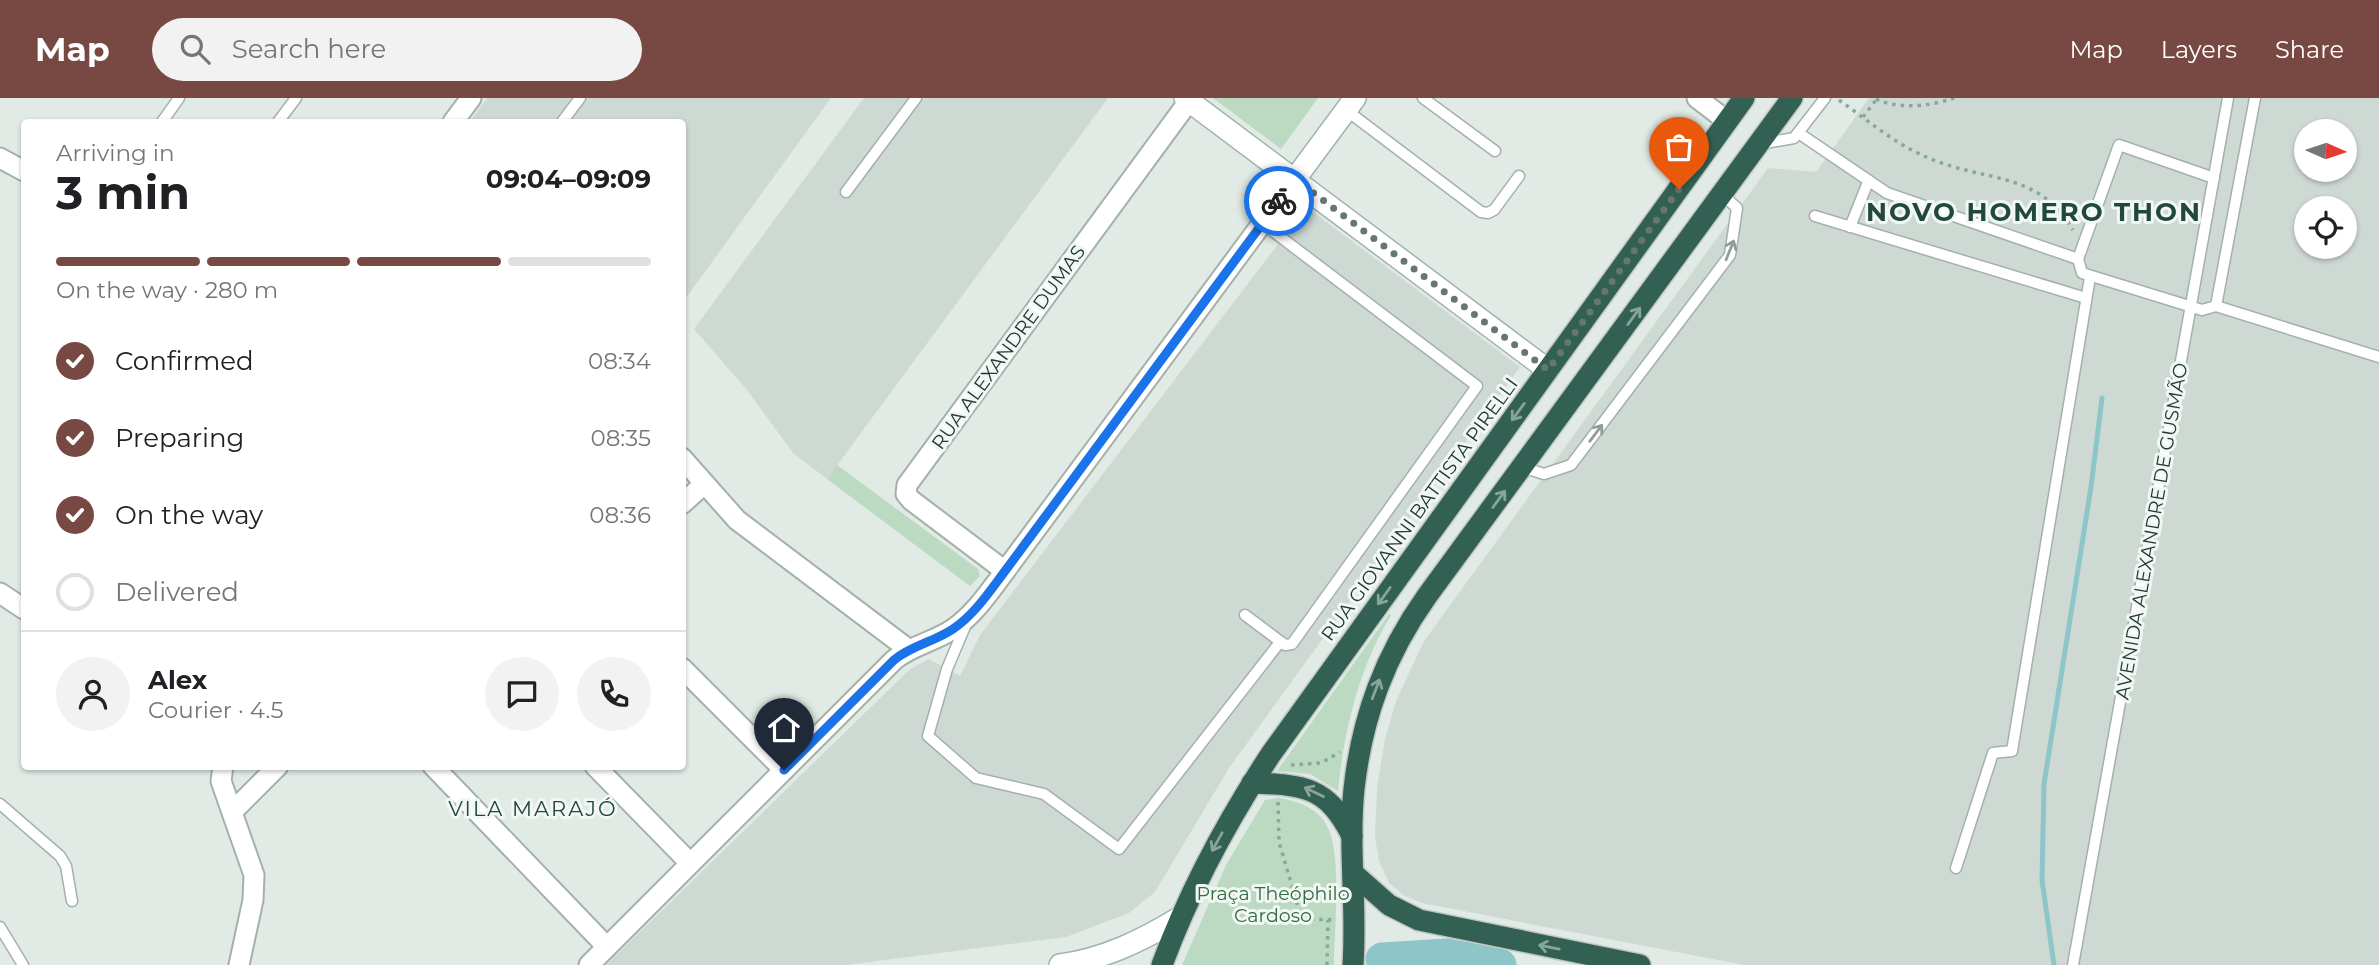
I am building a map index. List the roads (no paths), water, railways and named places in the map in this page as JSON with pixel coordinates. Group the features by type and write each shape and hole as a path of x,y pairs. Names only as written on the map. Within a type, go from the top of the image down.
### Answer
{"highway":[{"name":"RUA GIOVANNI BATTISTA PIRELLI","path":"1162,965 1179,918 1216,842 1252,783 1280,767 1548,370 1744,98"},
{"path":"1353,965 1354,790 1365,720 1376,689 1405,627 1792,98"},
{"path":"1252,783 1280,767 1306,787 1321,794 1343,819 1353,839"},
{"path":"1354,874 1389,905 1419,920 1640,965"}],"main road":[{"path":"1187,99 1548,370"},
{"path":"1295,179 1350,104"},
{"path":"1060,965 1104,956 1152,935 1179,918"}],"street":[{"path":"455,119 471,98"},
{"path":"1697,98 1727,121"},
{"name":"RUA ALEXANDRE DUMAS","path":"1005,571 911,500 906,494 907,485 1187,99"},
{"path":"0,158 21,170"},
{"path":"589,965 908,649 953,629 970,614 1005,571 1295,179"},
{"path":"686,463 703,485 744,526 908,649"},
{"path":"686,500 703,485"},
{"path":"0,593 21,607"},
{"path":"686,672 784,770"},
{"path":"232,812 274,770"},
{"path":"437,770 607,947"},
{"path":"599,770 690,863"},
{"path":"219,771 254,874 253,900 239,965"}],"lane":[{"path":"164,119 179,98"},
{"path":"280,119 296,98"},
{"path":"564,119 580,98"},
{"path":"846,192 916,98"},
{"path":"1423,98 1495,151"},
{"path":"1759,144 1788,140 1800,134 1825,98"},
{"name":"AVENIDA ALEXANDRE DE GUSMÃO","path":"2073,965 2228,98"},
{"path":"2216,306 2255,98"},
{"path":"1350,104 1481,212 1488,214 1494,210 1519,176"},
{"path":"1800,134 1868,182 1908,203 2079,256"},
{"path":"2214,178 2119,145 2079,256 2082,273 2202,310 2216,306 2379,357"},
{"path":"1850,227 1868,182"},
{"path":"1522,467 1544,474 1571,466 1730,255 1737,208 1723,195"},
{"path":"1815,216 2086,298"},
{"path":"1245,615 1280,642 1289,646 1292,644 1476,386 1262,223"},
{"path":"1956,868 1993,753 2012,751 2090,277"},
{"path":"970,614 947,669 928,736 976,778 1044,794 1119,849 1280,642"},
{"path":"0,804 60,856 65,866 72,901"},
{"path":"0,928 23,965"}],"waterway":[{"path":"2054,965 2042,880 2044,784 2091,487 2102,398"},
{"path":"1382,959 1447,955 1500,965"}],"district":[{"name":"NOVO HOMERO THON","path":"2034,212"},
{"name":"VILA MARAJÓ","path":"533,809"}],"park label":[{"name":"Praça Theóphilo Cardoso","path":"1273,904"}]}
